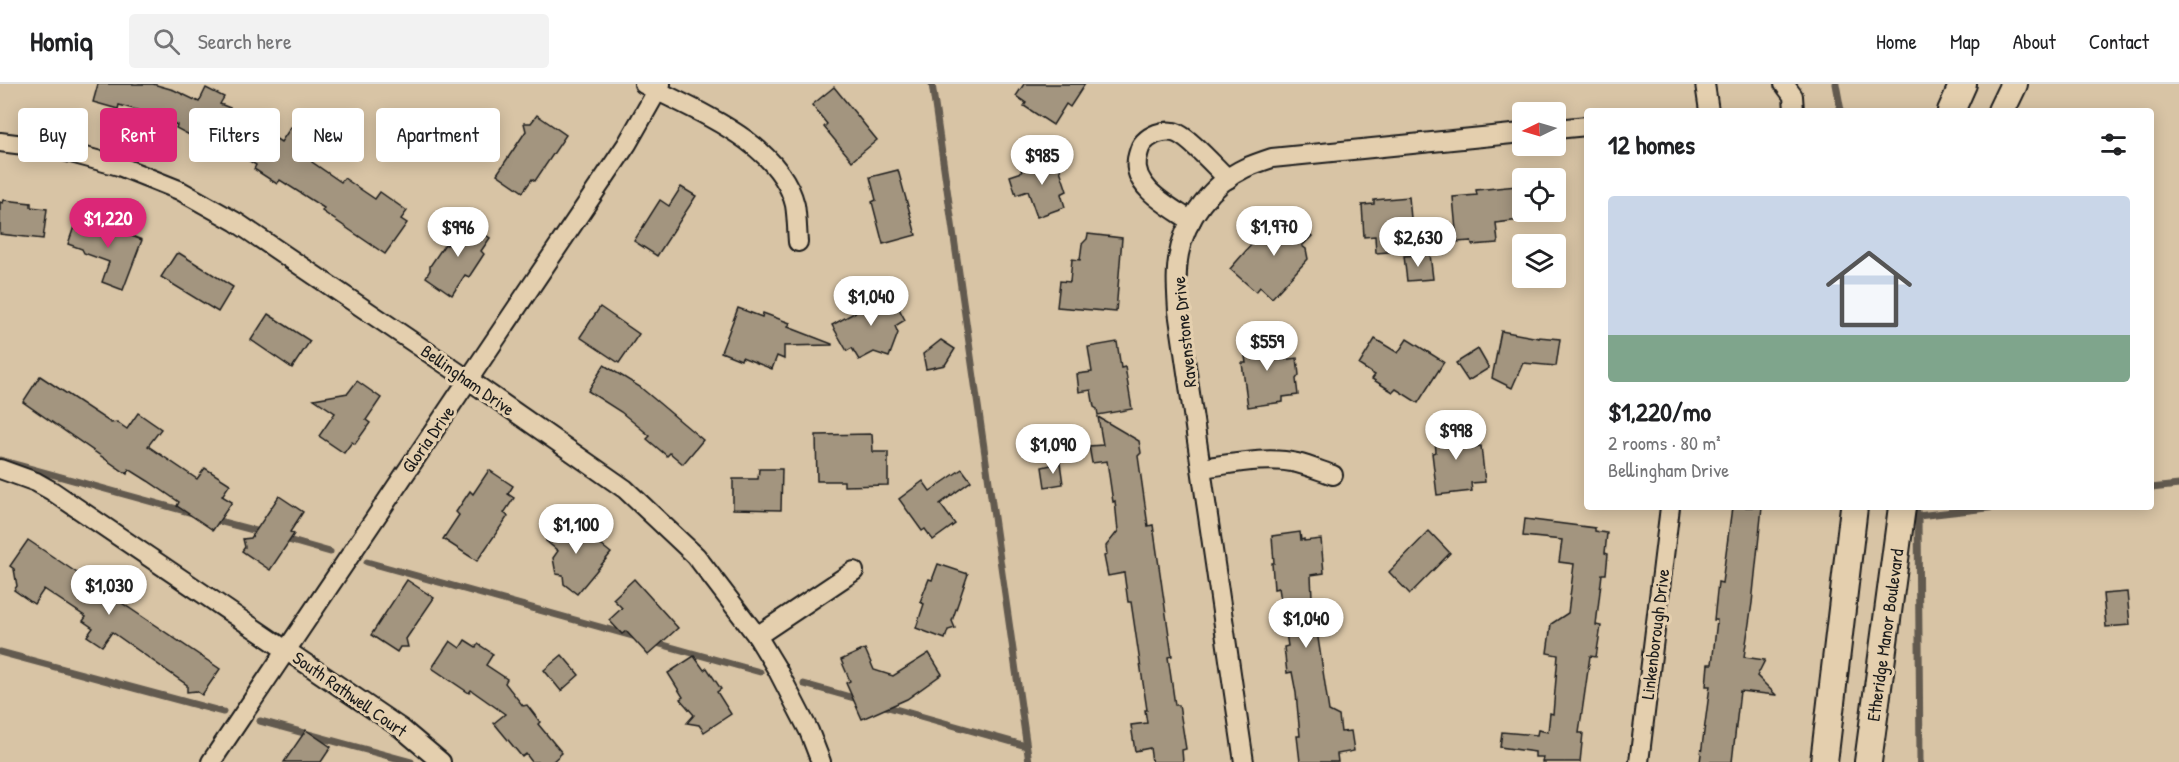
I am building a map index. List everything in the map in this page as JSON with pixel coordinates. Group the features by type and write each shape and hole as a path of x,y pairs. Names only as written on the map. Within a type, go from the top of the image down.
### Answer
{"main road":[{"path":"1952,108 1963,84"},
{"path":"2002,108 2013,84"},
{"path":"1824,762 1854,510"},
{"name":"Etheridge Manor Boulevard","path":"1868,762 1902,510"}],"street":[{"path":"1704,84 1708,108"},
{"path":"1784,84 1793,96 1794,108"},
{"path":"654,86 729,128 767,158 788,185 795,206 798,242"},
{"name":"Gloria Drive","path":"211,762 627,144 654,86"},
{"path":"1566,128 1584,126"},
{"path":"1191,221 1151,192 1139,178 1136,164 1140,147 1152,134 1173,132 1189,141 1228,179"},
{"name":"Ravenstone Drive","path":"1244,762 1178,311 1176,277 1179,253 1191,221 1208,196 1228,179 1244,168 1272,158 1512,134"},
{"name":"Bellingham Drive","path":"0,142 56,149 119,166 179,190 236,222 470,380 625,489 696,556 757,636 809,731 821,762"},
{"path":"1202,468 1280,461 1297,463 1333,475"},
{"name":"South Rathwell Court","path":"0,469 36,482 52,491 402,729 441,762"},
{"name":"Linkenborough Drive","path":"1639,762 1670,510"},
{"path":"757,636 854,572"}],"building":[{"path":"98,84 153,84 174,90 199,102 206,88 224,97 220,104 230,108 189,108 189,135 177,129 177,108 130,108 119,105 118,108 114,108 93,102"},
{"path":"1024,84 1085,84 1070,107 1066,104 1053,125 1024,106 1026,103 1016,96"},
{"path":"834,87 877,140 852,161 824,127 827,124 812,105"},
{"path":"537,115 566,135 535,181 532,179 523,192 497,174 526,131 524,123 531,123"},
{"path":"291,127 292,162 312,162 341,182 344,178 375,199 380,192 407,211 401,219 407,223 385,254 322,211 324,208 280,180 277,184 254,169 256,165 251,162 280,162 281,142"},
{"path":"1056,158 1067,191 1061,194 1065,207 1037,217 1028,191 1016,195 1010,176"},
{"path":"898,170 916,235 883,244 872,202 876,200 870,177"},
{"path":"1512,186 1512,221 1496,223 1498,243 1472,245 1471,241 1457,242 1453,197 1477,195 1476,190"},
{"path":"681,187 696,196 657,256 634,241 660,200 669,206"},
{"path":"1409,197 1414,250 1376,253 1375,236 1364,237 1362,205 1374,204 1374,200"},
{"path":"4,200 31,203 31,207 47,209 43,239 0,234 0,202 3,203"},
{"path":"1286,212 1312,236 1302,246 1306,249 1308,259 1272,298 1260,287 1256,292 1230,269 1265,229 1269,232"},
{"path":"77,218 104,226 105,223 130,231 129,235 142,240 123,290 102,282 109,262 84,253 82,249 68,244"},
{"path":"464,220 490,238 481,251 484,254 469,277 465,275 452,295 426,277 430,266"},
{"path":"1088,234 1122,238 1116,312 1057,307 1060,281 1070,282 1072,259 1080,260 1082,244"},
{"path":"179,253 233,287 218,312 161,277"},
{"path":"1430,254 1433,279 1407,281 1404,256"},
{"path":"889,290 905,320 895,326 898,333 889,357 874,352 859,360 852,348 847,351 832,325 856,312 854,309"},
{"path":"600,307 639,334 619,363 580,337"},
{"path":"738,308 762,317 763,313 790,323 788,327 832,345 784,346 784,359 777,356 772,369 742,357 741,360 721,352"},
{"path":"268,314 310,341 292,368 251,340"},
{"path":"1501,331 1539,338 1560,339 1556,366 1523,363 1512,388 1492,378"},
{"path":"1274,332 1277,359 1297,358 1298,395 1283,397 1283,402 1248,407 1242,363 1246,363 1242,336"},
{"path":"1375,339 1398,353 1407,339 1444,362 1418,403 1396,389 1393,392 1372,379 1375,375 1359,365"},
{"path":"941,340 955,349 945,365 926,369 923,354"},
{"path":"1117,342 1121,368 1125,367 1132,409 1098,415 1091,390 1079,392 1077,374 1092,372 1088,347"},
{"path":"1478,349 1489,368 1468,381 1456,363"},
{"path":"604,365 640,387 703,440 683,464 670,453 667,456 647,439 650,436 621,412 588,391"},
{"path":"40,376 111,423 117,422 127,429 138,413 161,429 148,446 197,479 205,468 230,484 222,496 232,502 213,530 177,506 179,502 148,481 129,469 127,474 23,402"},
{"path":"357,381 381,398 366,420 370,423 355,444 352,442 344,453 319,436 335,413 314,399 348,393"},
{"path":"1098,417 1139,441 1141,453 1138,456 1148,526 1153,525 1172,656 1168,657 1175,705 1179,705 1186,749 1182,750 1183,762 1152,762 1150,748 1135,751 1131,725 1147,723 1145,710 1147,710 1131,602 1128,602 1124,573 1108,576 1104,556 1107,555 1106,546 1118,531 1107,461 1092,463 1089,446 1103,445"},
{"path":"1465,425 1467,448 1481,446 1485,482 1471,483 1472,491 1437,495 1432,453 1436,452 1434,428"},
{"path":"872,434 873,452 888,452 888,485 844,486 844,481 817,481 816,435"},
{"path":"1060,463 1063,484 1045,487 1042,467"},
{"path":"759,469 782,469 781,510 733,509 733,479 758,479"},
{"path":"962,469 971,481 940,504 955,524 933,540 925,529 922,531 899,499 923,481 930,491"},
{"path":"489,470 513,486 508,494 514,498 504,513 508,516 477,561 443,539 459,515 456,512 470,491 473,494"},
{"path":"279,496 303,512 290,532 294,534 270,570 242,551 245,547 243,539 251,538"},
{"path":"1732,510 1762,510 1744,657 1765,660 1757,676 1776,695 1740,691 1732,762 1700,762 1710,686 1706,686 1708,664 1712,664 1717,620 1714,620 1718,582 1722,583"},
{"path":"566,517 611,553 577,594 564,584 563,575 556,574 553,558 558,551 546,541"},
{"path":"1525,519 1595,528 1595,531 1607,533 1606,574 1602,574 1596,625 1601,626 1596,657 1590,656 1579,733 1583,733 1580,762 1542,762 1543,757 1535,757 1535,752 1500,747 1502,732 1537,735 1538,730 1548,732 1550,713 1553,714 1558,655 1547,653 1551,624 1568,613 1574,564 1559,562 1562,540 1523,536"},
{"path":"1429,531 1450,553 1410,594 1389,572"},
{"path":"1300,532 1301,540 1304,539 1304,541 1321,539 1324,573 1311,575 1312,598 1329,711 1339,716 1341,732 1351,731 1354,751 1337,754 1338,762 1300,762 1296,693 1292,672 1287,673 1284,647 1288,646 1279,588 1274,589 1272,536"},
{"path":"28,540 220,669 202,695 196,691 187,692 187,685 112,632 102,646 87,636 93,628 83,621 86,617 44,589 34,604 14,590 17,586 14,569 10,566"},
{"path":"938,564 968,574 952,621 955,628 948,630 945,639 916,628 924,604 920,602"},
{"path":"634,579 678,628 648,655 626,631 622,634 609,620 622,608 613,599"},
{"path":"407,580 434,598 406,639 408,647 400,647 397,652 371,635"},
{"path":"2127,592 2130,625 2106,627 2103,594"},
{"path":"465,640 476,647 478,644 493,654 486,665 507,679 505,683 523,706 527,705 540,722 538,724 562,753 552,762 532,762 526,754 522,757 494,723 505,714 471,690 469,693 432,668 450,641 460,648"},
{"path":"865,649 874,670 893,676 929,653 942,674 907,699 862,719 846,683 850,681 841,660"},
{"path":"562,655 579,675 561,691 544,670"},
{"path":"694,656 704,670 707,668 721,689 717,692 731,714 704,732 699,725 687,723 694,715 680,699 683,697 668,673"},
{"path":"306,730 331,747 321,762 284,762"}],"waterway":[{"path":"932,84 1029,762"},
{"path":"1836,84 1840,108"},
{"path":"0,460 192,513"},
{"path":"2154,488 2179,485"},
{"path":"1917,510 1920,762"},
{"path":"1918,516 1970,510"},
{"path":"211,519 264,533"},
{"path":"281,538 330,552"},
{"path":"367,562 636,637"},
{"path":"653,642 760,672"},
{"path":"0,652 223,712"},
{"path":"804,684 861,700"},
{"path":"881,705 1026,746"},
{"path":"260,721 411,762"}]}
